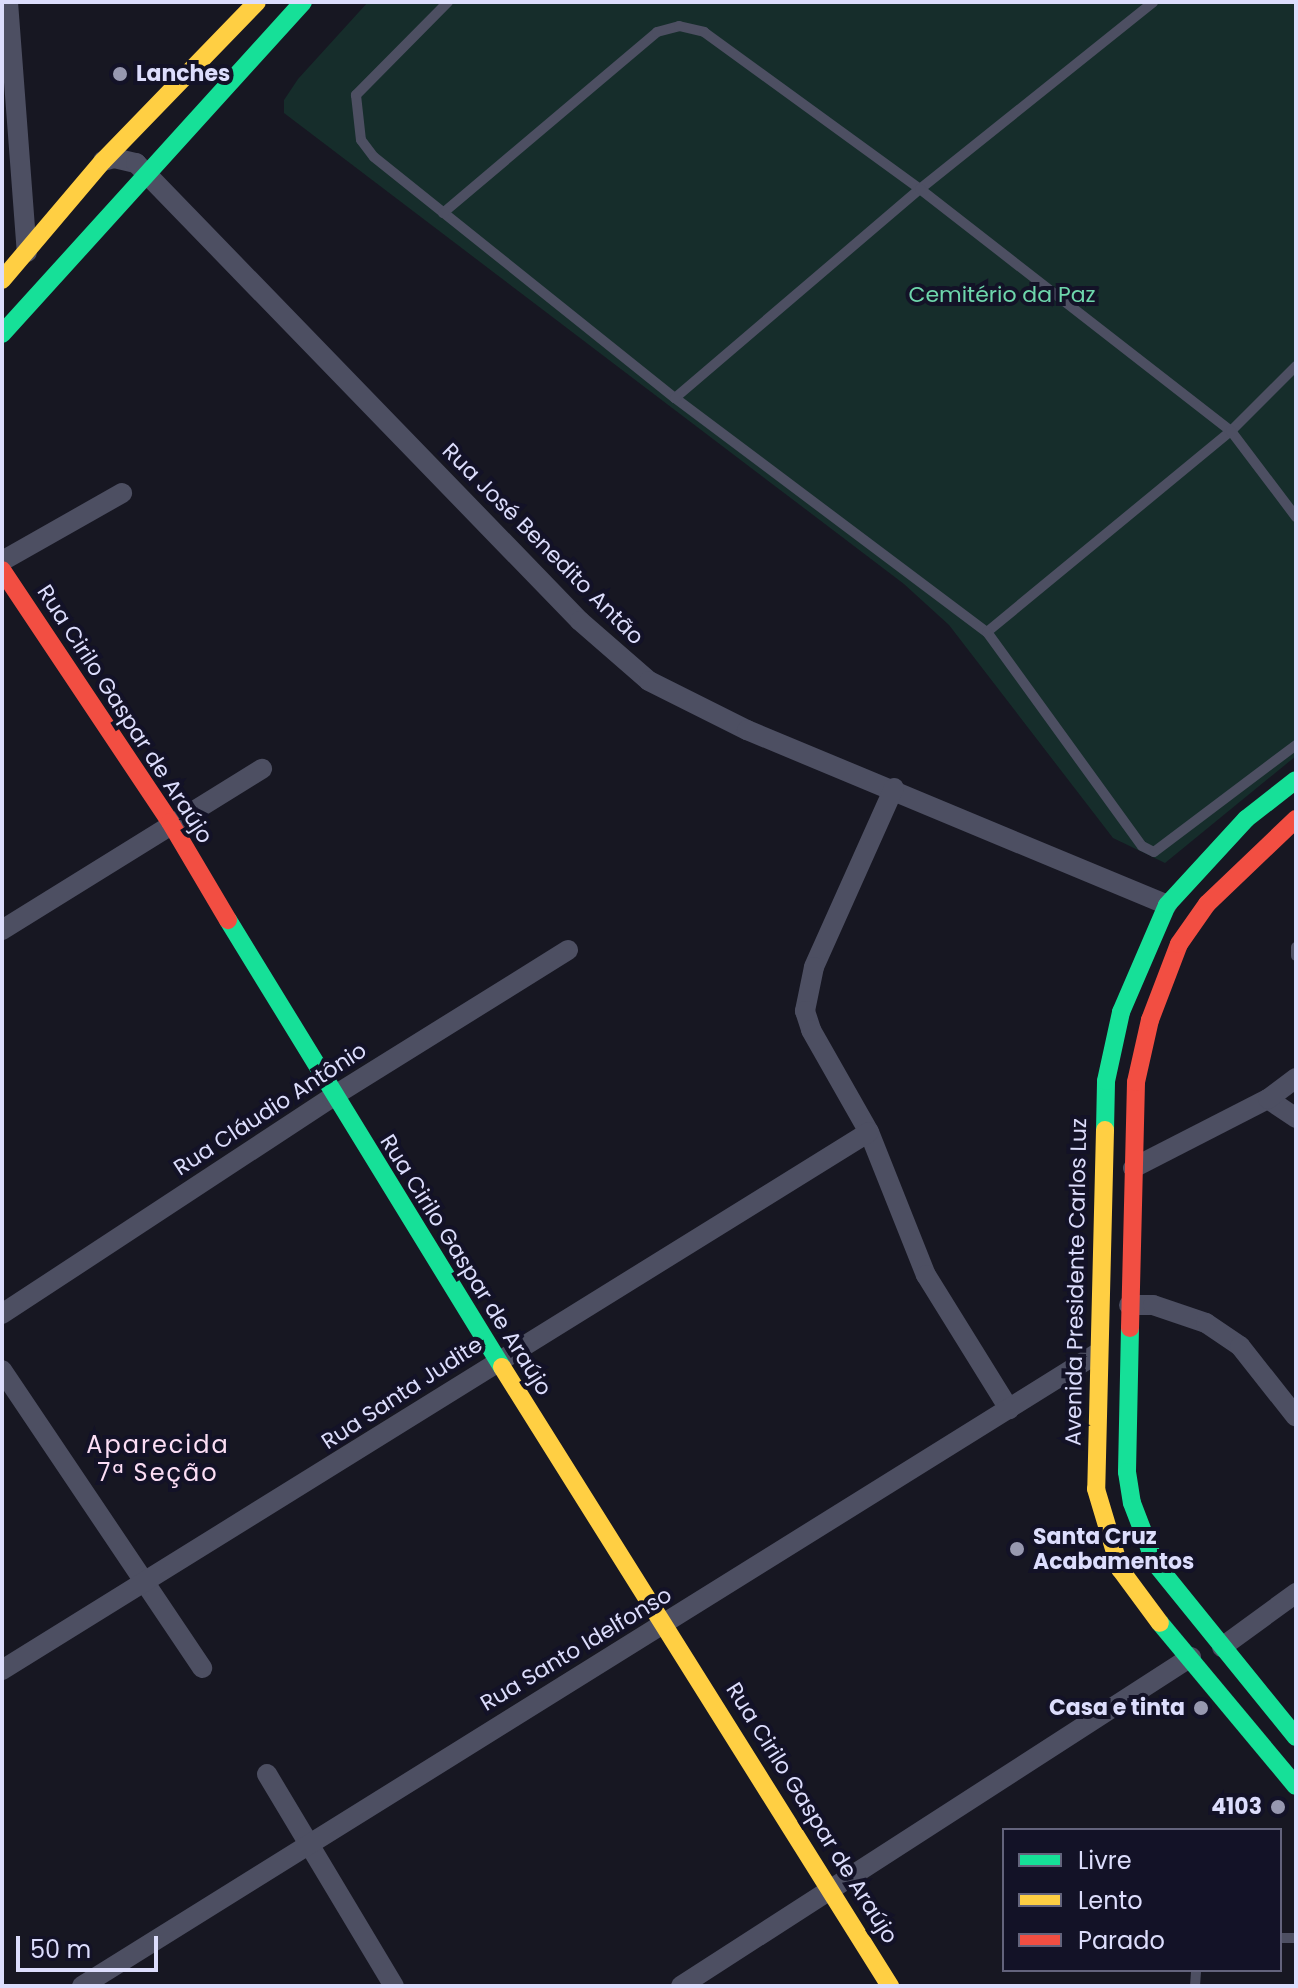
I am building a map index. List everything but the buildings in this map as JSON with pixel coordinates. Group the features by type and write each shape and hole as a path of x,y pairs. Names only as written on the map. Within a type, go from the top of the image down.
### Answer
{"main road":[{"path":"2,280 103,161 257,2"},
{"path":"2,334 303,2"},
{"name":"Rua Cirilo Gaspar de Araújo","path":"2,570 170,822 332,1097 496,1361 666,1622 890,1986"},
{"name":"Avenida Presidente Carlos Luz","path":"1296,780 1246,819 1167,905 1121,1012 1106,1081 1096,1354 1096,1489 1101,1515 1120,1569 1296,1786"},
{"path":"1296,819 1226,884 1179,944 1150,1020 1136,1082 1127,1472 1132,1503 1155,1563 1296,1737"}],"street":[{"path":"8,2 27,252"},
{"name":"Rua José Benedito Antão","path":"103,161 126,158 146,174 580,621 649,681 747,730 894,788 1167,905"},
{"path":"2,561 122,493"},
{"path":"2,930 170,822 262,769"},
{"path":"894,788 807,988 811,1030 869,1132 926,1275 1009,1409"},
{"name":"Rua Cláudio Antônio","path":"2,1314 332,1097 568,950"},
{"path":"1133,1168 1268,1099 1296,1078"},
{"path":"1268,1099 1296,1118"},
{"name":"Rua Santa Judite","path":"2,1670 147,1585 496,1361 869,1132"},
{"path":"1129,1305 1153,1305 1206,1323 1240,1346 1296,1417"},
{"name":"Rua Santo Idelfonso","path":"82,1986 304,1843 1096,1354"},
{"path":"2,1370 202,1668"},
{"path":"1222,1647 1296,1593"},
{"path":"681,1986 1191,1657"},
{"path":"267,1774 304,1843 394,1986"}],"lane":[{"path":"448,2 356,95 355,112 361,140 374,157 675,398 987,632 1142,846 1154,852 1296,745"},
{"path":"675,398 920,189 1153,2"},
{"path":"443,213 657,32 679,26 704,32 920,189 1231,431 1296,517"},
{"path":"987,632 1231,431 1296,366"},
{"path":"1296,947 1296,956"}],"green space":[{"name":"Cemitério da Paz","path":"368,2 1296,2 1296,756 1165,863 1113,838 949,625 904,584 284,113 284,100 298,79"}],"traffic: fast":[{"path":"2,334 303,2"},
{"path":"1105,1130 1106,1081 1121,1012 1167,905 1246,819 1296,780"},
{"path":"228,920 502,1367"},
{"path":"1130,1328 1127,1472 1132,1503 1155,1563 1296,1737"},
{"path":"1160,1623 1296,1786"}],"traffic: slow":[{"path":"2,280 103,161 257,2"},
{"path":"1105,1130 1096,1489 1120,1569 1160,1623"},
{"path":"502,1367 890,1986"}],"traffic: jam":[{"path":"2,570 170,822 228,920"},
{"path":"1130,1328 1136,1082 1150,1020 1179,944 1207,904 1296,819"}],"place":[{"name":"Lanches","path":"120,74"},
{"name":"Santa Cruz Acabamentos","path":"1017,1549"},
{"name":"Casa e tinta","path":"1201,1708"},
{"name":"4103","path":"1278,1807"}],"district":[{"name":"Aparecida 7ª Seção","path":"158,1459"}]}
